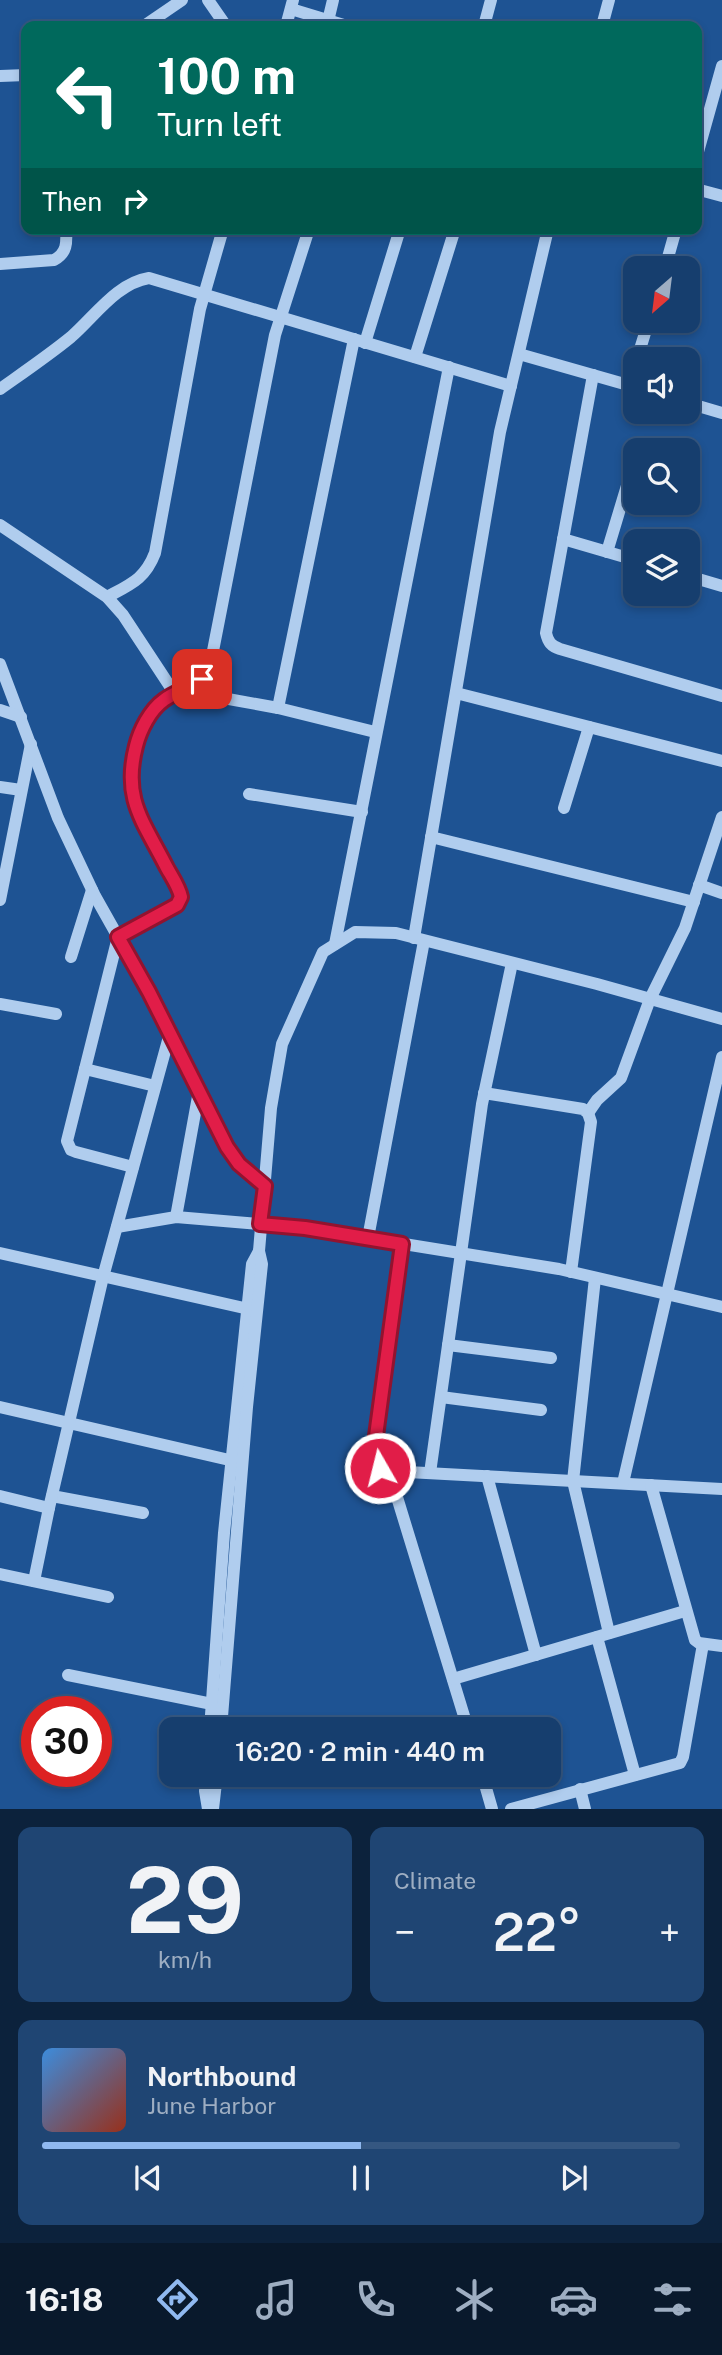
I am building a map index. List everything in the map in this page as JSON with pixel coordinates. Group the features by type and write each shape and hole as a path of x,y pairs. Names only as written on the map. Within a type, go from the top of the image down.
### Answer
{"street":[{"path":"151,21 182,0"},
{"path":"209,0 223,21"},
{"path":"328,20 333,0"},
{"path":"485,21 491,0"},
{"path":"603,21 609,0"},
{"path":"292,5 331,21"},
{"path":"702,138 722,66"},
{"path":"0,76 21,75"},
{"path":"702,191 722,196"},
{"path":"0,264 54,260 66,249 66,235"},
{"path":"107,597 140,579 150,567 155,552 203,293 221,235"},
{"path":"133,1167 76,1152 68,1146 67,1141 118,937 177,905 181,897 134,803 132,760 138,739 149,717 163,700 202,679 211,661 280,316 307,235"},
{"path":"278,708 359,341 398,235"},
{"path":"415,357 453,235"},
{"path":"368,1238 419,939 431,837 500,432 547,235"},
{"path":"668,256 674,235"},
{"path":"0,389 71,337 123,288 135,280 149,278 511,386"},
{"path":"519,354 623,383"},
{"path":"335,944 449,368"},
{"path":"593,375 546,633 548,640 553,646 722,696"},
{"path":"700,407 722,413"},
{"path":"607,552 623,499"},
{"path":"0,525 107,597 180,692 278,708 375,732"},
{"path":"564,539 623,557"},
{"path":"700,580 722,586"},
{"path":"0,664 58,818 92,890 170,1033 227,1147 239,1164 265,1186"},
{"path":"456,692 722,761"},
{"path":"0,710 21,717"},
{"path":"564,808 589,727"},
{"path":"0,900 5,848 22,790 31,744"},
{"path":"0,787 22,790"},
{"path":"249,794 362,812"},
{"path":"588,1113 597,1100 621,1078 650,999 673,955 694,902 722,817"},
{"path":"431,837 694,902"},
{"path":"699,886 722,893"},
{"path":"71,957 92,890"},
{"path":"222,1717 237,1462 252,1310 262,1264 259,1251 260,1224 271,1108 282,1044 323,951 355,932 396,933 722,1019"},
{"path":"430,1473 484,1093 512,962"},
{"path":"0,1004 56,1014"},
{"path":"34,1581 103,1277 170,1033"},
{"path":"623,1483 722,1058"},
{"path":"85,1069 155,1086"},
{"path":"176,1217 199,1091"},
{"path":"484,1093 583,1109 588,1113 591,1122 571,1272"},
{"path":"117,1227 176,1217 305,1228 571,1272 722,1307"},
{"path":"402,1244 373,1458 380,1468 389,1471 722,1489"},
{"path":"0,1253 252,1310"},
{"path":"595,1278 573,1481 603,1635 635,1775"},
{"path":"448,1345 551,1358"},
{"path":"441,1397 541,1410"},
{"path":"0,1407 237,1462"},
{"path":"211,1717 224,1533 237,1462"},
{"path":"389,1471 464,1717"},
{"path":"487,1476 536,1655"},
{"path":"651,1485 695,1640 703,1644 722,1646"},
{"path":"0,1496 144,1513"},
{"path":"0,1574 108,1597"},
{"path":"453,1679 685,1611"},
{"path":"511,1809 676,1765 683,1756 703,1644"},
{"path":"68,1675 212,1704"},
{"path":"205,1787 211,1809"},
{"path":"211,1809 215,1787"},
{"path":"486,1787 492,1809"},
{"path":"580,1789 585,1809"}],"route":[{"path":"202,679 163,700 149,717 138,739 132,760 134,803 180,892 180,902 118,937 149,992 227,1147 239,1164 265,1186 260,1224 305,1228 402,1244 373,1458 380,1468"}]}
